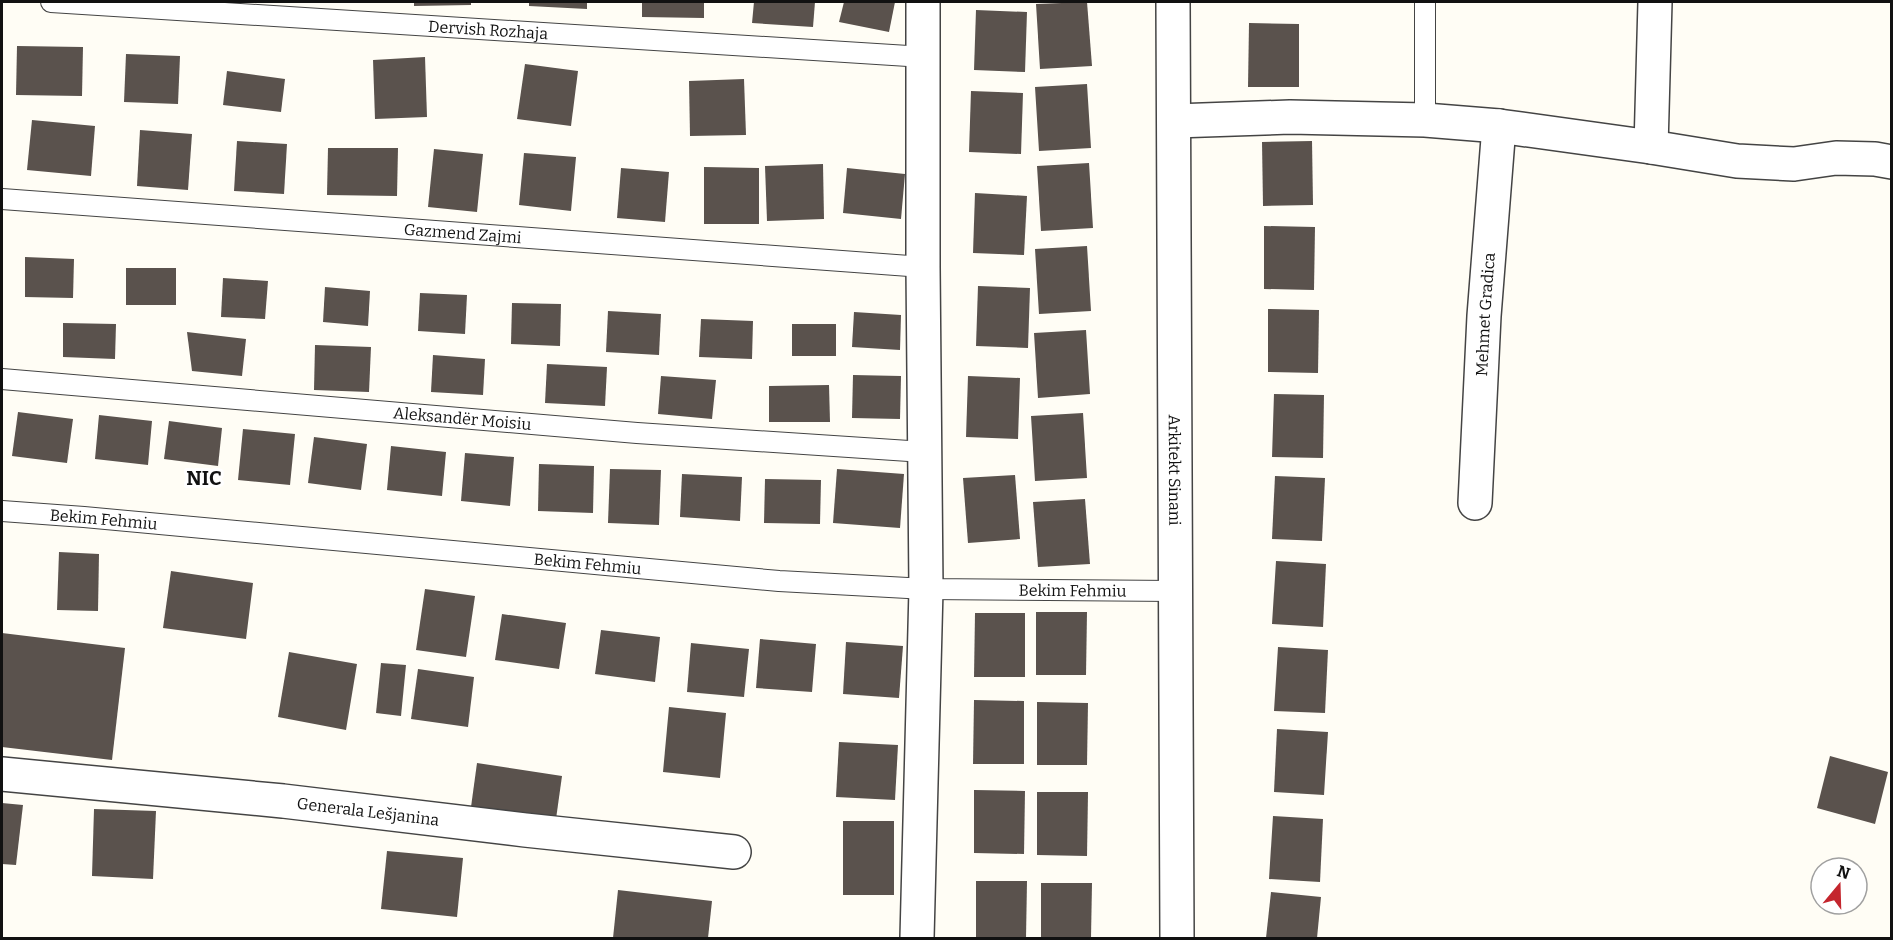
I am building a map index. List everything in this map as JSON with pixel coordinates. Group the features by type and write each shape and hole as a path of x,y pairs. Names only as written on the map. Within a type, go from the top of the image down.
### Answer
{"street":[{"path":"916,939 926,589 922,267 923,2"},
{"name":"Arkitekt Sinani","path":"1173,2 1177,939"},
{"path":"1652,147 1655,2"},
{"path":"1174,121 1290,117 1425,120 1499,126 1737,161 1794,164 1836,158 1892,162"},
{"name":"Mehmet Gradica","path":"1475,504 1484,316 1499,126"},
{"name":"Generala Lešjanina","path":"2,774 283,801 537,832 734,852"}],"lane":[{"name":"Dervish Rozhaja","path":"51,2 924,57"},
{"path":"1425,2 1425,120"},
{"name":"Gazmend Zajmi","path":"2,199 922,267"},
{"name":"Aleksandër Moisiu","path":"2,379 637,433 924,452"},
{"name":"Bekim Fehmiu","path":"2,511 779,581 926,589 1175,591"}],"building":[{"path":"414,2 471,2 471,5 414,6"},
{"path":"529,2 587,2 587,9 529,6"},
{"path":"642,2 704,2 704,18 642,17"},
{"path":"754,2 815,2 813,27 752,23"},
{"path":"844,2 895,2 889,32 839,22"},
{"path":"1087,2 1092,66 1040,69 1036,4"},
{"path":"976,10 1027,12 1025,72 974,70"},
{"path":"1249,23 1299,24 1299,87 1248,87"},
{"path":"17,46 83,47 82,96 16,95"},
{"path":"126,54 180,56 178,104 124,102"},
{"path":"425,57 427,117 375,119 373,60"},
{"path":"525,64 578,71 571,126 517,119"},
{"path":"227,71 285,79 281,112 223,105"},
{"path":"744,79 746,135 690,136 689,81"},
{"path":"1087,84 1091,148 1039,151 1035,87"},
{"path":"971,91 1023,93 1021,154 969,152"},
{"path":"32,120 95,126 91,176 27,170"},
{"path":"140,130 192,134 188,190 137,186"},
{"path":"237,141 287,144 284,194 234,191"},
{"path":"1312,141 1313,205 1263,206 1262,142"},
{"path":"328,148 398,148 397,196 327,195"},
{"path":"434,149 483,154 477,212 428,207"},
{"path":"524,153 576,157 571,211 519,205"},
{"path":"1089,163 1093,228 1041,231 1037,166"},
{"path":"823,164 824,219 767,221 765,166"},
{"path":"704,167 759,168 759,224 704,224"},
{"path":"621,168 669,172 665,222 617,218"},
{"path":"847,168 905,174 901,219 843,213"},
{"path":"975,193 1027,196 1024,255 973,253"},
{"path":"1264,226 1315,227 1314,290 1264,289"},
{"path":"1087,246 1091,311 1039,314 1035,249"},
{"path":"25,257 74,259 73,298 25,297"},
{"path":"126,268 176,268 176,305 126,305"},
{"path":"223,278 268,281 265,319 221,317"},
{"path":"978,286 1030,288 1028,348 976,346"},
{"path":"325,287 370,291 368,326 323,322"},
{"path":"420,293 467,295 465,334 418,331"},
{"path":"512,303 561,304 560,346 511,344"},
{"path":"1268,309 1319,310 1318,373 1268,372"},
{"path":"608,311 661,314 659,355 606,352"},
{"path":"854,312 901,315 900,350 852,347"},
{"path":"701,319 753,321 752,359 699,357"},
{"path":"63,323 116,324 115,359 63,357"},
{"path":"792,324 836,324 836,356 792,356"},
{"path":"1086,330 1090,394 1038,398 1034,333"},
{"path":"187,332 246,339 242,376 192,371"},
{"path":"315,345 371,347 369,392 314,390"},
{"path":"433,355 485,359 483,395 431,392"},
{"path":"547,364 607,367 605,406 545,403"},
{"path":"853,375 901,376 900,419 852,418"},
{"path":"661,376 716,380 712,419 658,414"},
{"path":"968,376 1020,378 1018,439 966,437"},
{"path":"829,385 830,422 769,422 769,386"},
{"path":"1274,394 1324,395 1323,458 1272,457"},
{"path":"18,412 73,419 67,463 12,456"},
{"path":"1083,413 1087,478 1035,481 1031,416"},
{"path":"99,415 152,421 148,465 95,459"},
{"path":"169,421 222,428 218,466 164,459"},
{"path":"243,429 295,434 290,485 238,480"},
{"path":"314,437 367,444 361,490 308,483"},
{"path":"391,446 446,452 442,496 387,490"},
{"path":"465,453 514,457 510,506 461,501"},
{"path":"539,464 594,466 593,513 538,511"},
{"path":"610,469 661,470 659,525 608,523"},
{"path":"837,469 904,474 900,528 833,523"},
{"path":"682,474 742,477 740,521 680,517"},
{"path":"1015,475 1020,539 968,543 963,478"},
{"path":"1275,476 1325,478 1322,541 1272,539"},
{"path":"765,479 821,480 820,524 764,523"},
{"path":"1085,499 1090,564 1038,567 1033,502"},
{"path":"59,552 99,554 98,611 57,610"},
{"path":"1276,561 1326,564 1323,627 1272,624"},
{"path":"171,571 253,583 246,639 163,628"},
{"path":"425,589 475,596 466,657 416,650"},
{"path":"1036,612 1087,612 1086,675 1036,675"},
{"path":"975,613 1025,613 1025,677 974,677"},
{"path":"502,614 566,623 559,669 495,660"},
{"path":"601,630 660,637 655,682 595,674"},
{"path":"2,633 125,648 112,760 2,747"},
{"path":"760,639 816,644 812,692 756,688"},
{"path":"846,642 903,646 899,698 843,694"},
{"path":"691,643 749,649 744,697 687,692"},
{"path":"1278,647 1328,650 1325,713 1274,711"},
{"path":"289,652 357,664 346,730 278,717"},
{"path":"381,663 406,665 401,716 376,713"},
{"path":"418,669 474,677 468,727 411,719"},
{"path":"974,700 1024,701 1024,764 973,764"},
{"path":"1037,702 1088,703 1087,765 1037,765"},
{"path":"669,707 726,713 720,778 663,772"},
{"path":"1277,729 1328,732 1324,795 1274,792"},
{"path":"839,742 898,745 895,800 836,797"},
{"path":"1830,756 1888,772 1875,824 1817,808"},
{"path":"477,763 562,776 556,819 471,807"},
{"path":"974,790 1025,791 1024,854 974,853"},
{"path":"1037,792 1088,792 1087,856 1037,855"},
{"path":"2,803 23,805 16,865 2,864"},
{"path":"94,809 156,811 153,879 92,876"},
{"path":"1273,816 1323,819 1320,882 1269,879"},
{"path":"843,821 894,821 894,895 843,895"},
{"path":"387,851 463,858 457,917 381,909"},
{"path":"976,881 1027,881 1026,938 976,938"},
{"path":"1041,883 1092,883 1091,938 1041,938"},
{"path":"618,890 712,901 708,938 613,938"},
{"path":"1271,892 1321,897 1317,938 1266,938"}],"district":[{"name":"NIC","path":"204,478"}]}
